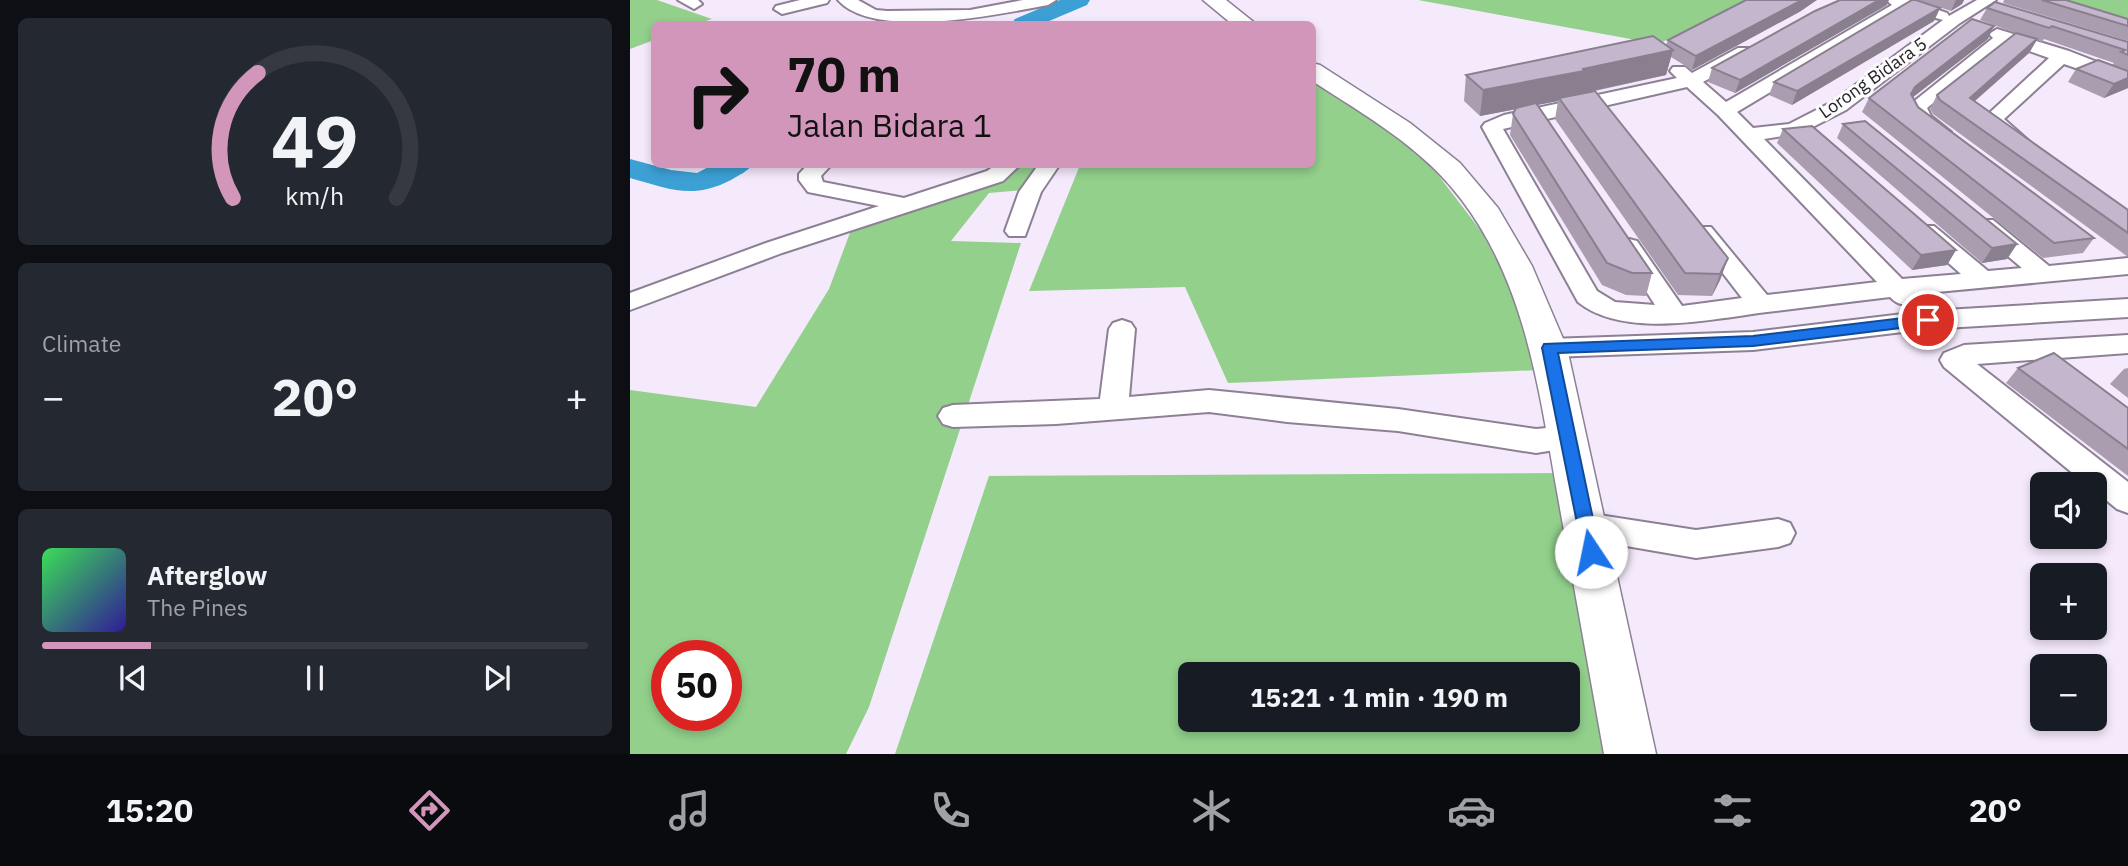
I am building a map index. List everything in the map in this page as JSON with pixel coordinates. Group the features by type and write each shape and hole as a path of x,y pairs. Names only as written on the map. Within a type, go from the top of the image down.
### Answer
{"main road":[{"path":"1213,0 1241,21"},
{"path":"1316,73 1386,117 1452,171 1486,211 1530,290 1549,348 1630,754"}],"street":[{"path":"782,9 821,0"},
{"path":"846,0 878,15 970,15 1041,4 1062,14"},
{"path":"936,14 962,0"},
{"path":"1979,1 2008,12"},
{"name":"Lorong Bidara 5","path":"1748,135 1805,125 1839,106 1979,1"},
{"path":"1725,111 1900,2 2063,55 2128,80"},
{"path":"1956,143 1923,119 1917,107 2006,36"},
{"path":"1759,43 1691,81 1504,121 1492,127 1587,296 1601,307 1615,311 1675,314 1897,288 2124,266"},
{"path":"2040,157 1996,125 1994,118 2063,55"},
{"path":"1663,60 1725,111 1928,320"},
{"path":"1598,102 1616,123"},
{"path":"1839,106 1860,124"},
{"path":"1539,114 1554,136"},
{"path":"1805,125 1826,143"},
{"path":"817,168 810,174 810,180 816,187 902,205"},
{"path":"630,302 755,255 995,176 1006,168"},
{"path":"1017,231 1030,192 1047,168"},
{"path":"1968,212 2043,273"},
{"path":"1909,216 1982,279"},
{"path":"1692,219 1760,304"},
{"path":"1615,225 1675,314"},
{"path":"2097,250 2124,266"},
{"path":"1549,348 1753,341 1928,320 2128,308"},
{"path":"1113,408 1122,329"},
{"path":"2128,344 1964,355 1954,360 2128,500"},
{"path":"2039,350 2072,374"},
{"path":"953,416 1209,401 1287,411 1398,420 1536,441 1568,438"},
{"path":"1586,527 1696,544 1779,533"}],"green space":[{"path":"630,0 657,0 712,19 651,21 651,41 630,49"},
{"path":"1418,0 1751,0 1658,44"},
{"path":"2039,0 2128,0 2128,27"},
{"path":"1316,84 1422,154 1481,231 1518,301 1539,370 1228,383 1185,287 1029,291 1079,168 1316,168"},
{"path":"1015,168 1055,168 1045,188 989,193 951,241 1021,243 869,707 846,754 630,754 630,390 756,407 829,289 851,230"},
{"path":"1563,473 1609,754 895,754 989,476"}],"building":[{"path":"1746,0 1802,0 1696,56 1668,40"},
{"path":"1840,0 1879,0 1740,80 1712,68 1815,11"},
{"path":"1912,0 1940,8 1797,91 1774,82"},
{"path":"2042,0 2066,0 2128,19 2128,26"},
{"path":"1995,2 2128,42 2128,55 2121,52 2125,50 1987,8"},
{"path":"1972,19 1994,26 1915,87 1911,94 1918,107 2094,238 2054,243 1869,98"},
{"path":"2016,33 2037,39 1970,98 2128,210 2128,233 1940,100 1937,95"},
{"path":"1653,36 1673,50 1583,69 1584,71 1483,90 1466,75"},
{"path":"2098,60 2128,71 2128,78 2114,84 2076,69"},
{"path":"1595,91 1728,258 1720,274 1685,273 1559,98"},
{"path":"1536,103 1652,273 1632,273 1607,263 1513,114 1516,108"},
{"path":"1865,121 2017,244 1992,248 1843,124"},
{"path":"1812,126 1956,250 1921,255 1783,129"},
{"path":"2054,353 2128,408 2128,449 2018,368"}],"waterway":[{"path":"1030,21 1079,0"},
{"path":"630,168 669,179 701,183 730,168"}],"route":[{"path":"1591,552 1549,348 1753,341 1928,320"}]}
